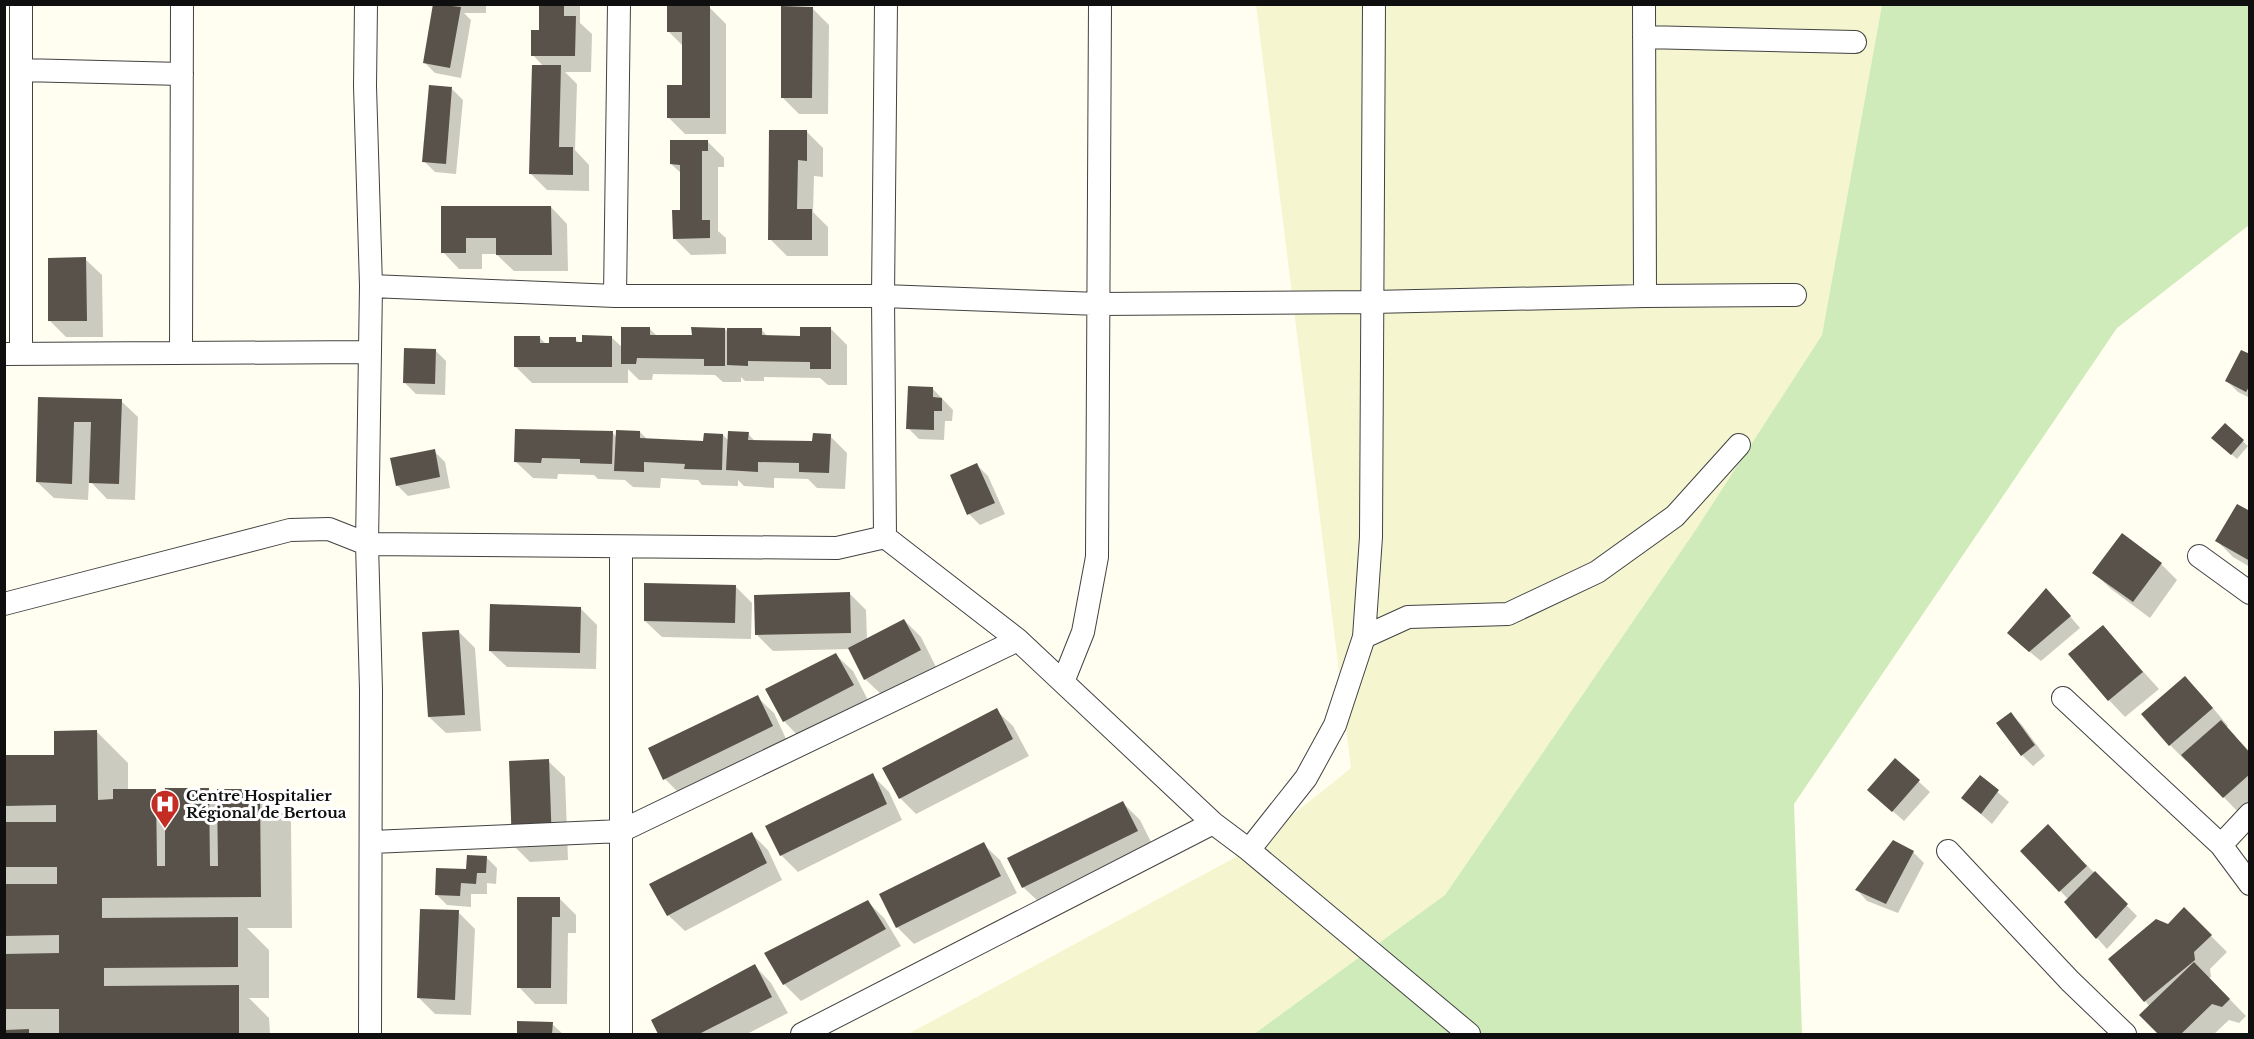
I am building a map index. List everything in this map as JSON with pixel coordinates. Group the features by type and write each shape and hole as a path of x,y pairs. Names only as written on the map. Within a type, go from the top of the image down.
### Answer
{"street":[{"path":"21,4 13,354 369,352"},
{"path":"181,353 182,4"},
{"path":"366,4 365,86 371,286 367,544 372,842 370,1035"},
{"path":"615,296 619,4"},
{"path":"885,537 882,296 886,4"},
{"path":"1063,682 1083,632 1097,557 1100,4"},
{"path":"1249,850 1306,778 1330,734 1364,637 1371,537 1374,4"},
{"path":"1644,4 1645,296"},
{"path":"1644,37 1855,42"},
{"path":"21,70 182,74"},
{"path":"371,286 615,296 882,296 1099,304 1795,295"},
{"path":"1364,637 1408,617 1508,614 1597,572 1675,516 1739,445"},
{"path":"4,604 290,530 329,529 367,544 621,547 837,548 885,537"},
{"path":"885,537 1018,640 1213,823 1249,850 1469,1035"},
{"path":"621,547 621,1035"},
{"path":"2199,556 2250,593"},
{"path":"372,842 621,831 1018,640"},
{"path":"2063,698 2221,844 2250,884"},
{"path":"2221,844 2250,814"},
{"path":"802,1035 1213,823"},
{"path":"1948,851 2070,981 2125,1035"}],"green space":[{"path":"1256,5 1882,5 1822,335 1695,531 1445,895 1254,1034 908,1034 1249,850 1351,768"},
{"path":"1882,5 2249,5 2249,225 2117,328 1794,804 1802,1034 1254,1034 1445,895 1695,531 1822,335"}],"building":[{"path":"433,4 461,7 450,68 423,63"},
{"path":"539,4 564,4 564,16 576,16 575,56 531,56 531,30 539,30"},
{"path":"667,5 710,5 710,118 667,118 667,85 682,85 682,32 667,32"},
{"path":"781,6 813,7 812,98 781,98"},
{"path":"532,65 561,65 559,147 573,147 573,175 529,174"},
{"path":"429,85 452,87 446,164 422,162"},
{"path":"769,130 807,130 807,161 798,160 797,209 812,209 812,240 768,240"},
{"path":"670,140 708,140 708,151 702,151 702,220 710,220 710,238 673,239 672,210 680,210 680,165 670,164"},
{"path":"441,206 551,206 552,255 496,255 496,238 466,238 466,253 441,253"},
{"path":"86,257 87,321 48,321 48,258"},
{"path":"621,327 650,327 650,335 692,335 691,327 725,328 725,366 704,366 704,359 637,358 636,364 621,364"},
{"path":"800,327 831,327 831,369 810,369 810,362 748,361 748,366 727,365 727,328 762,328 762,335 800,336"},
{"path":"582,335 612,336 612,367 514,367 514,336 540,336 540,343 549,343 549,337 576,337 576,342 582,342"},
{"path":"404,348 436,349 435,384 403,383"},
{"path":"2241,350 2250,354 2250,385 2246,392 2225,381"},
{"path":"908,386 933,387 933,397 942,398 942,411 934,411 934,430 906,429"},
{"path":"38,397 122,399 119,484 89,483 91,422 74,422 72,484 36,482"},
{"path":"2225,423 2244,440 2231,455 2211,438"},
{"path":"515,429 613,431 612,464 580,463 580,459 542,458 541,463 514,462"},
{"path":"616,430 640,431 640,438 703,441 704,433 723,434 722,470 684,469 685,464 644,462 644,472 614,471"},
{"path":"728,431 749,432 748,440 812,441 813,433 831,434 829,473 799,472 799,463 758,462 758,472 726,470"},
{"path":"435,449 440,477 396,486 390,458"},
{"path":"977,463 995,503 967,515 950,475"},
{"path":"2237,504 2250,511 2250,561 2215,541"},
{"path":"2122,533 2162,563 2133,602 2092,573"},
{"path":"644,583 736,585 735,623 644,621"},
{"path":"2046,588 2071,616 2029,652 2007,633"},
{"path":"850,592 851,633 755,635 754,595"},
{"path":"490,604 581,607 580,653 489,651"},
{"path":"904,619 921,650 864,680 848,648"},
{"path":"2103,625 2143,672 2108,701 2068,654"},
{"path":"459,630 465,715 428,717 422,632"},
{"path":"836,653 854,685 783,722 765,689"},
{"path":"2185,676 2213,708 2169,746 2141,714"},
{"path":"758,695 773,726 663,780 648,748"},
{"path":"997,708 1013,739 899,799 882,768"},
{"path":"2011,712 2035,745 2021,756 1996,723"},
{"path":"2221,720 2250,753 2250,774 2223,798 2181,755"},
{"path":"97,730 98,800 113,799 113,789 156,789 157,866 165,866 165,788 209,788 210,866 218,866 217,789 260,789 261,897 102,898 102,918 238,917 238,967 104,968 104,986 239,985 239,1034 59,1034 59,1009 4,1009 4,954 59,953 59,935 4,936 4,884 57,884 57,867 4,867 4,822 56,822 56,805 4,806 4,755 54,755 54,731"},
{"path":"1895,758 1920,780 1892,812 1867,790"},
{"path":"549,759 552,844 512,846 509,761"},
{"path":"873,773 887,804 780,856 765,826"},
{"path":"1980,775 1999,790 1981,814 1961,798"},
{"path":"1123,801 1138,831 1022,888 1007,858"},
{"path":"2048,824 2087,866 2059,892 2020,851"},
{"path":"752,832 767,863 667,916 649,884"},
{"path":"1893,840 1914,851 1886,904 1855,890"},
{"path":"984,842 1001,876 896,928 879,894"},
{"path":"467,855 487,856 486,873 477,873 476,884 461,883 460,896 435,895 436,868 466,869"},
{"path":"2095,871 2128,904 2096,939 2064,902"},
{"path":"517,897 560,897 560,917 552,917 551,988 517,988"},
{"path":"868,900 886,929 783,985 764,953"},
{"path":"2184,907 2212,935 2194,952 2195,960 2144,1002 2108,959 2156,919 2168,924"},
{"path":"420,909 459,910 455,1000 417,998"},
{"path":"2194,962 2230,999 2222,1007 2212,1004 2181,1034 2158,1034 2139,1015"},
{"path":"755,964 772,997 699,1034 658,1034 651,1020"},
{"path":"517,1021 553,1022 552,1034 517,1034"},
{"path":"29,1029 29,1034 6,1034 5,1030"}],"place":[{"name":"Centre Hospitalier Régional de Bertoua","path":"165,830"}]}
